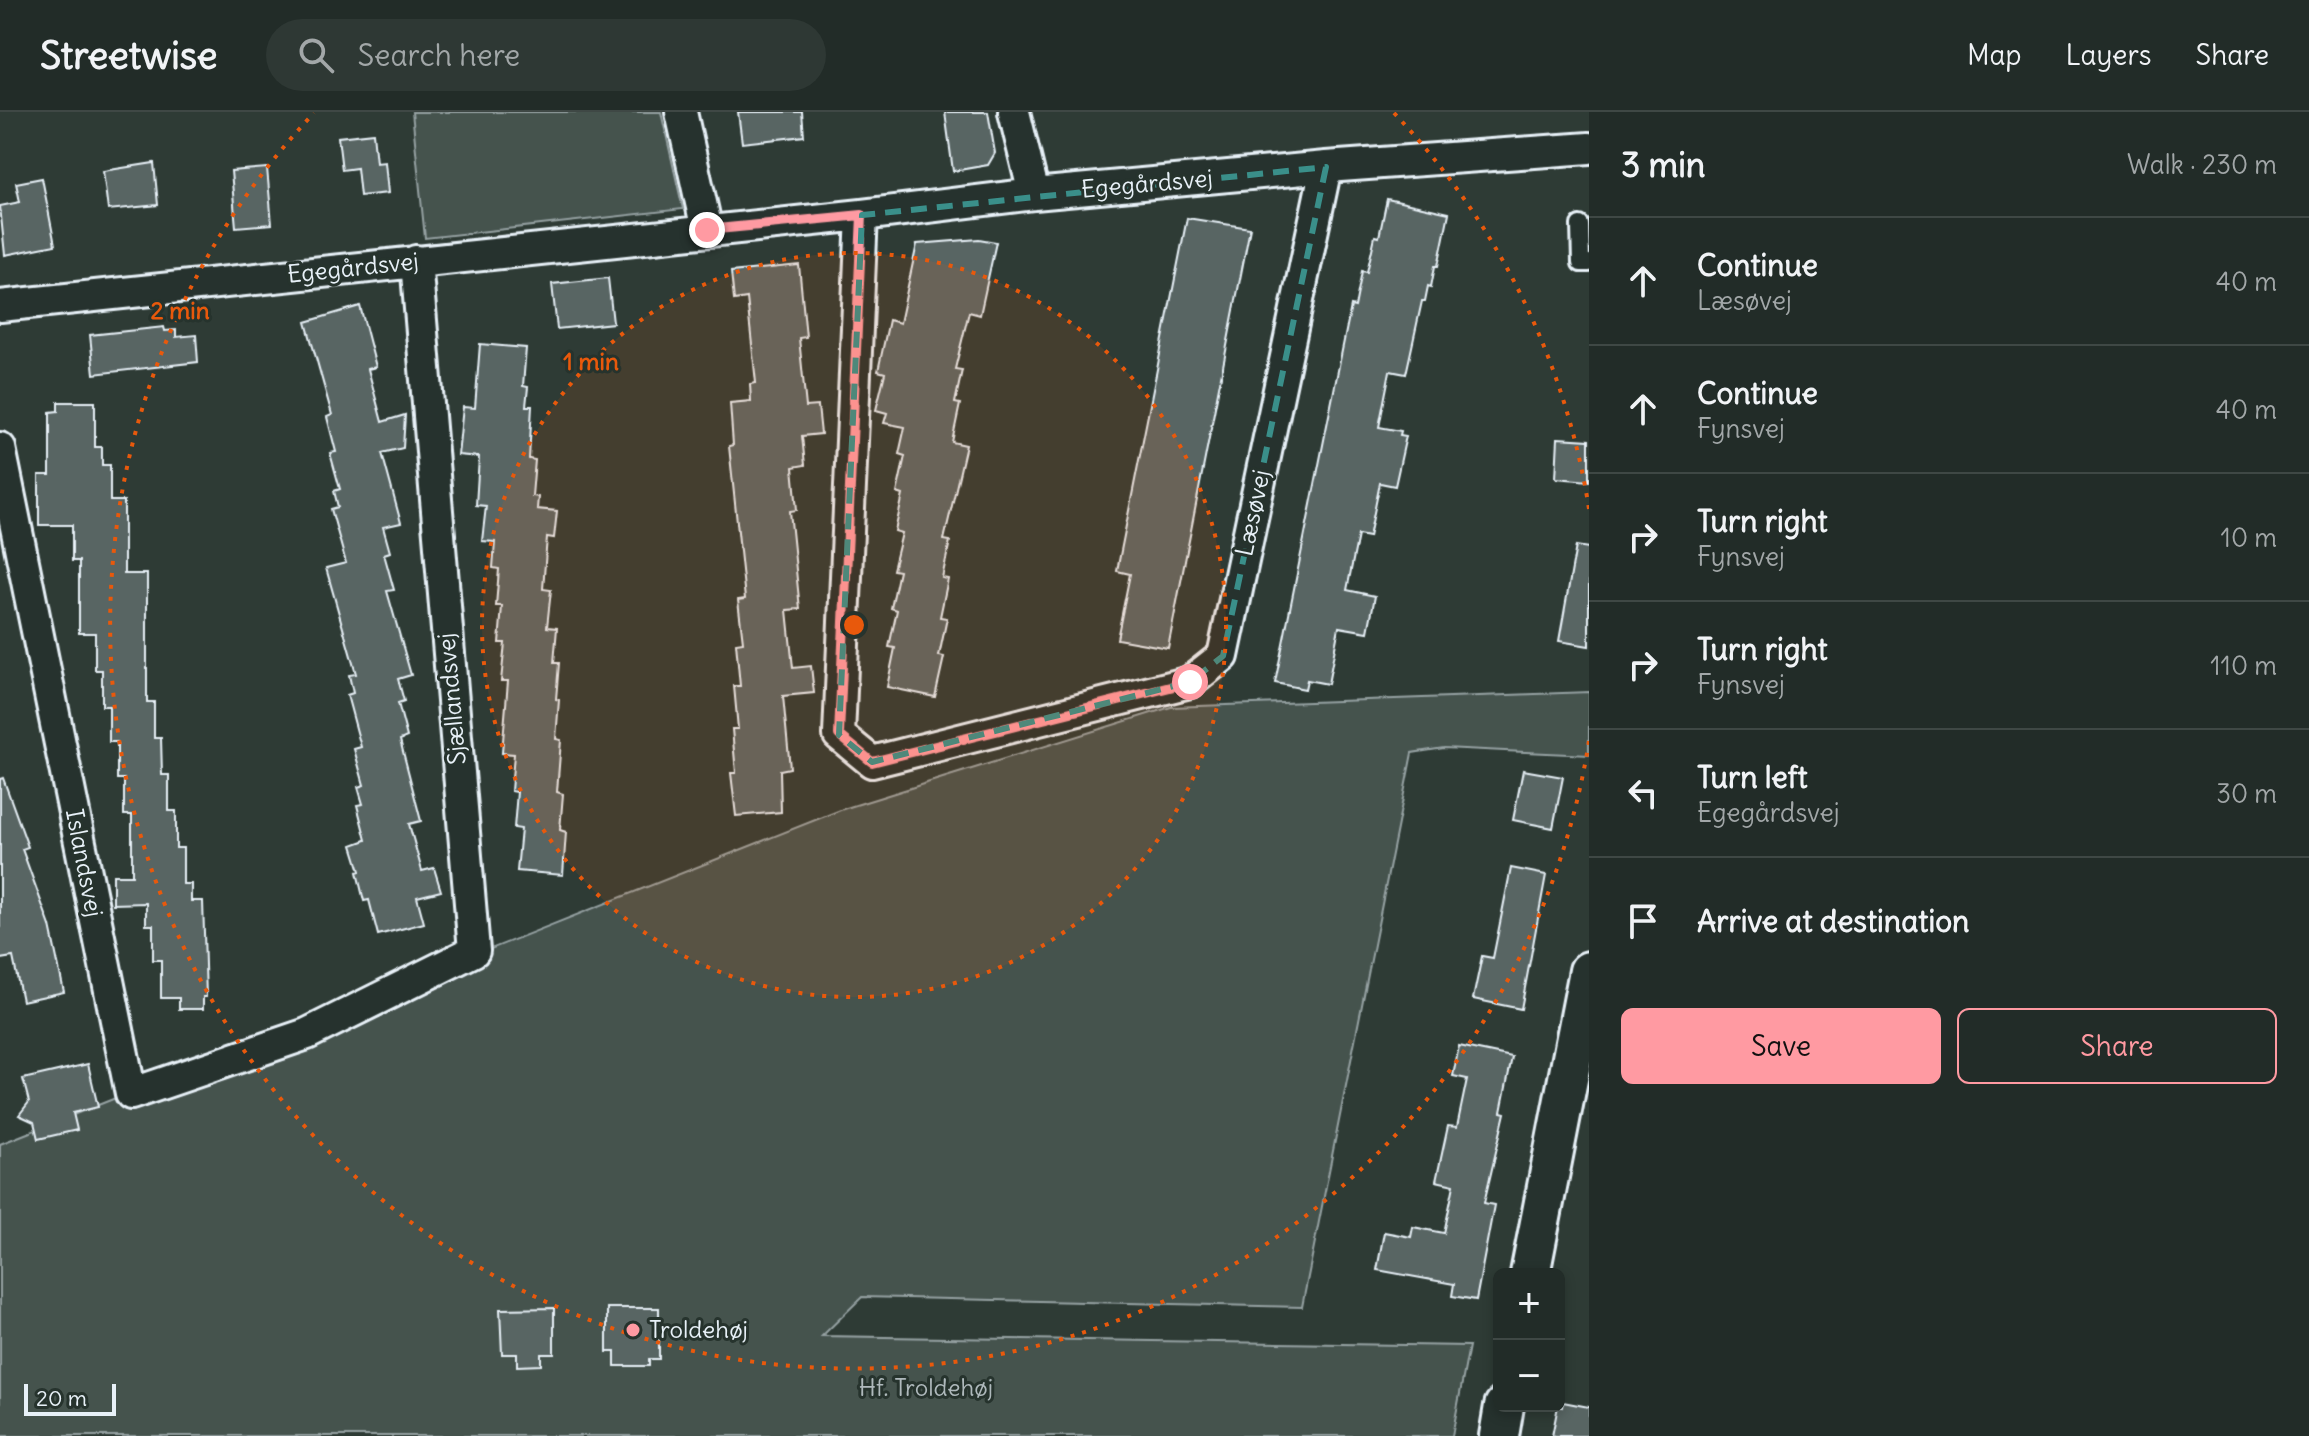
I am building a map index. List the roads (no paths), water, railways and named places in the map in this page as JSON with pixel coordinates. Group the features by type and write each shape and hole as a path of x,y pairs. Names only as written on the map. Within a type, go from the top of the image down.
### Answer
{"street":[{"path":"681,112 707,230"},
{"path":"1014,112 1034,194"},
{"name":"Egegårdsvej","path":"0,306 1034,194 1326,167 1589,148"},
{"name":"Læsøvej","path":"862,215 839,735 872,762 1190,682 1223,656 1326,167"},
{"name":"Sjællandsvej","path":"307,1034 474,951 416,261"},
{"name":"Islandsvej","path":"0,448 131,1094 307,1034"},
{"path":"1531,1268 1589,971"},
{"path":"1499,1436 1503,1412"}],"lane":[{"path":"1580,225 1581,263 1589,263"}],"place":[{"name":"Troldehøj","path":"633,1330"}],"park label":[{"name":"Hf. Troldehøj","path":"926,1388"}]}
